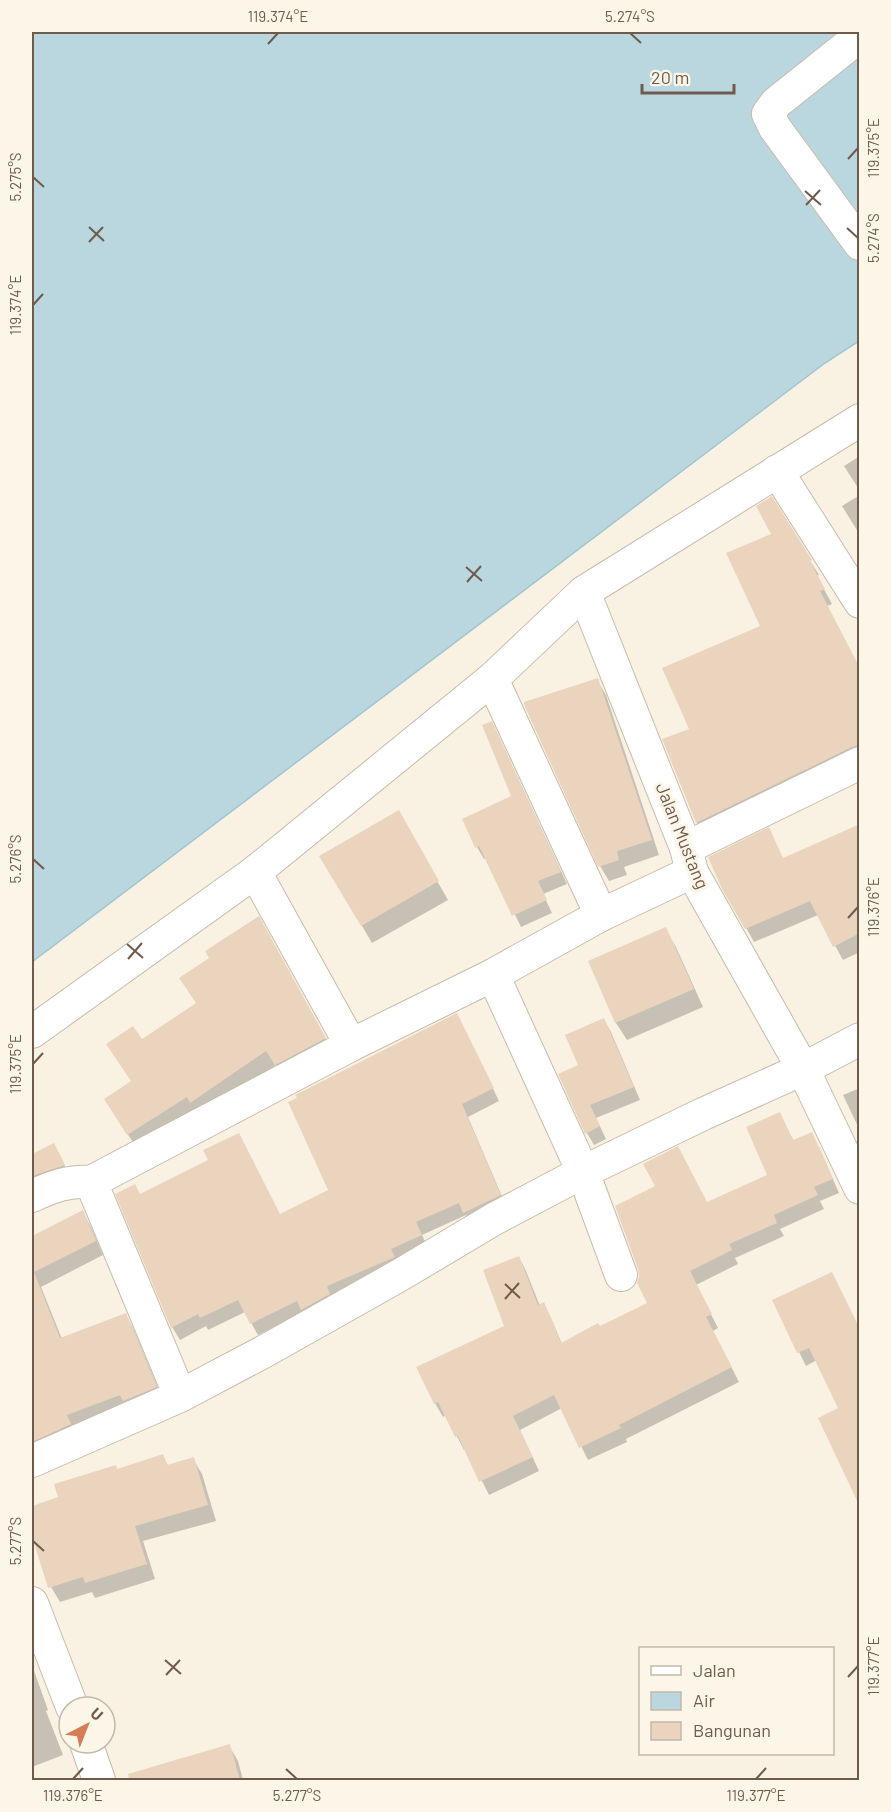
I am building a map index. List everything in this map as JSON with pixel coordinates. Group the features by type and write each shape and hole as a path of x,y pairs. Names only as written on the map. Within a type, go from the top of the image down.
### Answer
{"street":[{"path":"858,238 768,114 776,103 860,36"},
{"path":"32,1032 255,873 492,679 584,592 860,420"},
{"path":"777,471 860,602"},
{"name":"Jalan Mustang","path":"584,592 689,860 803,1069 860,1188"},
{"path":"492,679 601,915"},
{"path":"32,1196 62,1184 77,1181 91,1182 351,1045 493,975 601,915 689,860 860,763"},
{"path":"255,873 351,1045"},
{"path":"493,975 583,1172 621,1275"},
{"path":"32,1461 180,1396 583,1172 803,1069 860,1039"},
{"path":"91,1182 180,1396"},
{"path":"32,1603 67,1695"},
{"path":"90,1755 99,1780"}],"water":[{"path":"32,32 859,32 859,341 825,363 32,962"}],"building":[{"path":"772,496 812,560 810,561 825,589 820,591 860,668 860,745 696,823 662,739 689,729 662,668 760,626 726,553 771,534 756,506"},
{"path":"598,678 652,840 617,851 619,860 598,867 524,702"},
{"path":"492,721 561,872 538,881 547,900 512,916 479,846 475,848 462,819 511,796 482,725"},
{"path":"399,810 439,881 361,926 319,856"},
{"path":"860,824 860,933 833,947 810,901 745,929 722,889 708,857 769,827 783,858"},
{"path":"259,916 326,1038 275,1065 266,1051 190,1103 187,1097 127,1135 104,1099 131,1081 106,1044 133,1026 142,1039 196,1003 179,978 209,958 205,951"},
{"path":"666,927 694,989 615,1023 588,961"},
{"path":"457,1013 494,1088 462,1104 501,1195 463,1213 459,1203 416,1222 422,1235 391,1249 395,1257 327,1286 330,1294 301,1310 297,1301 250,1324 238,1300 200,1318 198,1314 171,1328 115,1194 135,1184 140,1194 208,1160 203,1150 239,1133 280,1214 328,1190 288,1102 297,1098 295,1095"},
{"path":"604,1018 634,1087 590,1105 600,1126 585,1134 558,1074 578,1065 565,1035"},
{"path":"780,1112 793,1140 812,1132 833,1179 814,1187 818,1195 774,1215 777,1223 729,1244 732,1250 690,1271 712,1314 706,1317 732,1367 619,1425 621,1428 579,1448 554,1395 513,1416 533,1457 479,1482 458,1436 455,1437 438,1402 434,1404 416,1367 504,1326 483,1270 519,1256 538,1305 544,1302 561,1343 598,1323 600,1326 647,1303 637,1283 638,1269 615,1206 655,1186 643,1164 678,1146 707,1202 767,1175 746,1127"},
{"path":"54,1143 65,1165 32,1176 32,1154"},
{"path":"83,1210 96,1241 34,1272 60,1338 126,1313 157,1387 123,1401 120,1395 67,1415 71,1424 32,1442 32,1236"},
{"path":"832,1272 860,1329 860,1507 818,1418 838,1408 809,1348 797,1353 772,1300"},
{"path":"163,1454 167,1465 194,1457 208,1505 135,1526 147,1564 85,1583 83,1577 48,1588 32,1536 32,1506 58,1497 54,1484 116,1465 117,1469"},
{"path":"230,1744 240,1780 129,1780 128,1774"}]}
